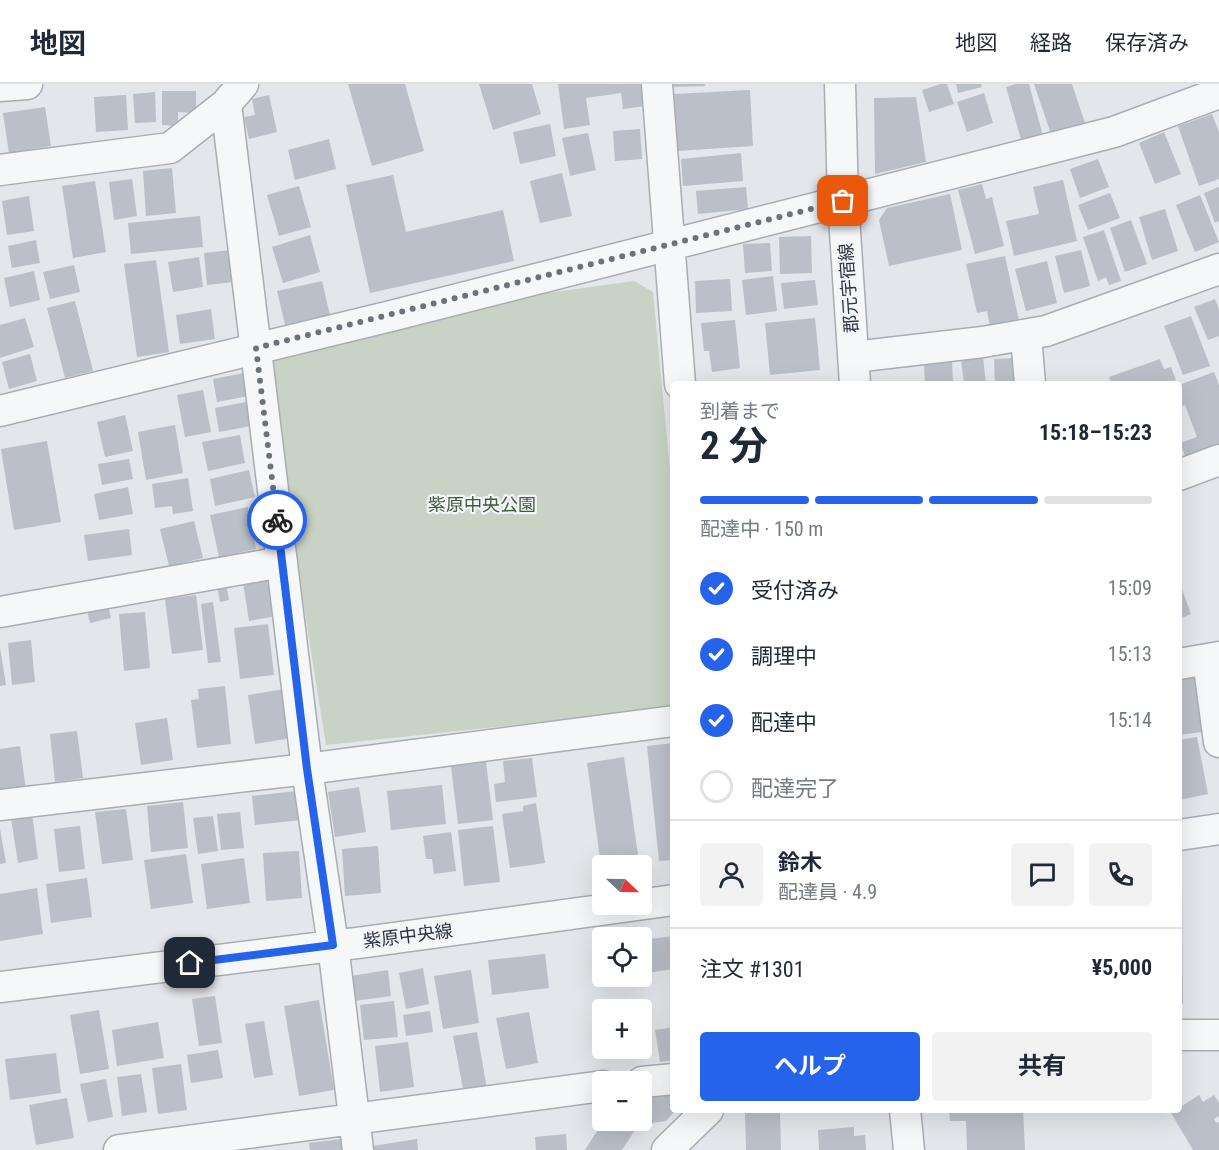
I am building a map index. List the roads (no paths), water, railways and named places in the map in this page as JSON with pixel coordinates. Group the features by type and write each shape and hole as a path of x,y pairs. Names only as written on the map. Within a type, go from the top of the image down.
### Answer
{"street":[{"path":"0,86 27,84"},
{"path":"657,84 680,381"},
{"name":"郡元宇宿線","path":"840,84 843,201 854,371"},
{"path":"0,411 670,246 1114,132 1219,91 1216,84"},
{"path":"0,170 170,148 234,94"},
{"path":"234,94 256,348 307,769 333,945 358,1150"},
{"path":"854,371 1046,332 1219,269"},
{"path":"1026,336 1030,381"},
{"path":"1182,474 1219,460"},
{"path":"0,612 282,562"},
{"path":"1202,660 1219,742"},
{"path":"0,805 307,769 670,722"},
{"path":"1182,835 1219,829"},
{"name":"紫原中央線","path":"0,987 670,901"},
{"path":"1182,1035 1219,1035"},
{"path":"652,1081 670,1079"},
{"path":"119,1150 354,1121 592,1088"},
{"path":"667,1150 705,1113"},
{"path":"905,1113 909,1150"}],"park label":[{"name":"紫原中央公園","path":"482,505"}]}
